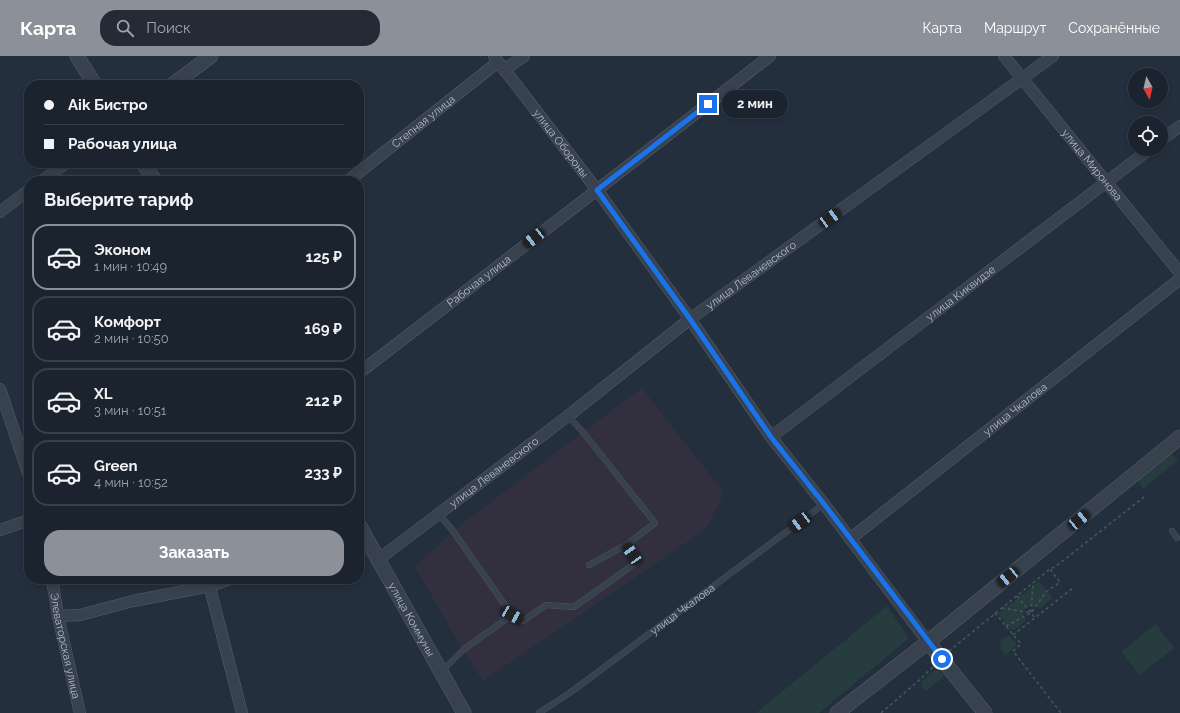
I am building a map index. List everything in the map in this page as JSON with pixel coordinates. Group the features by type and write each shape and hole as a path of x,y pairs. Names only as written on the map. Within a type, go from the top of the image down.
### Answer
{"street":[{"path":"77,56 92,80"},
{"path":"179,80 211,56"},
{"name":"Степная улица","path":"354,176 499,63 524,56"},
{"name":"Рабочая улица","path":"364,369 770,56"},
{"name":"улица Миронова","path":"1004,56 1021,79 1180,273"},
{"name":"улица Леваневского","path":"378,560 568,416 690,319 1053,56"},
{"name":"улица Обороны","path":"499,63 597,190 690,319 771,437 824,504 928,642 985,713"},
{"path":"1168,135 1180,126"},
{"name":"улица Киквидзе","path":"771,437 1141,156"},
{"path":"49,176 59,168"},
{"path":"0,212 24,194"},
{"name":"улица Чкалова","path":"850,539 1180,279"},
{"path":"0,389 24,461"},
{"path":"837,713 928,642 1180,437"},
{"path":"0,530 24,522"},
{"name":"улица Коммуны","path":"364,536 464,713"},
{"name":"Элеваторская улица","path":"53,584 58,616 80,713"},
{"path":"58,616 80,615 201,584"},
{"path":"210,584 242,713"}],"lane":[{"path":"568,416 655,523 626,545 589,565"},
{"name":"улица Чкалова","path":"539,713 571,692 824,504"},
{"path":"439,514 453,531 512,615 523,621 546,606 574,607 637,562 626,545"},
{"path":"1172,531 1177,538"},
{"path":"441,672 463,650 512,615"}],"path":[{"path":"881,713 915,684 951,649 1050,569 1055,567 1144,497"},
{"path":"1006,626 1031,613 1046,592 1060,582 1050,569"},
{"path":"1031,613 1033,583"},
{"path":"1013,635 1073,588"},
{"path":"1017,596 1035,618"},
{"path":"1002,608 1031,613"},
{"path":"995,613 1020,644 1013,651 1061,713"}],"shaded area":[{"path":"642,388 724,493 706,529 483,681 463,650 415,567 453,531"}],"green space":[{"path":"1168,455 1176,457 1178,460 1143,489 1139,479"},
{"path":"1039,581 1053,598 1040,609 1037,606 1027,607 1023,613 1026,620 1013,631 998,614"},
{"path":"887,606 909,638 819,713 756,713"},
{"path":"1156,624 1174,648 1140,675 1121,652"},
{"path":"1007,636 1010,636 1016,643 1016,646 1005,655 1001,650 1000,645 1001,641"},
{"path":"934,670 939,670 944,676 926,691 921,682"}],"route":[{"path":"708,104 597,190 690,319 771,437 942,659"}]}
